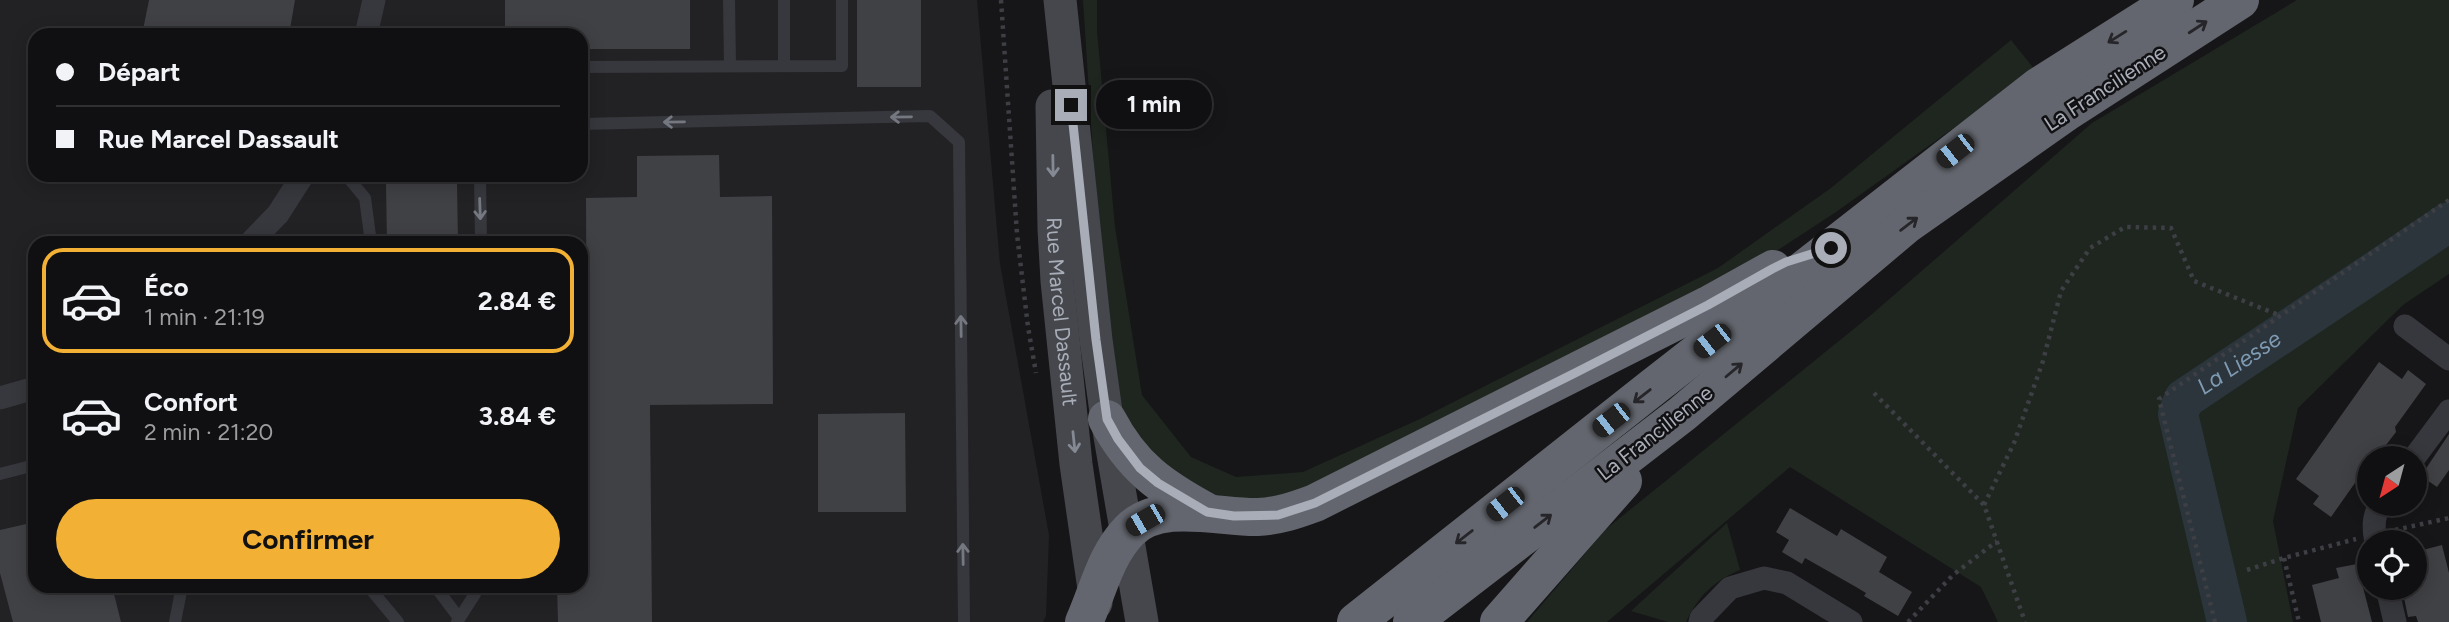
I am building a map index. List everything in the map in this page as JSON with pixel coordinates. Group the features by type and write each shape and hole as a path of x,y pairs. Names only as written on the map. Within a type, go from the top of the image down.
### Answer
{"highway":[{"name":"La Francilienne","path":"1356,622 2039,86 2175,0"},
{"name":"La Francilienne","path":"1412,622 1682,414 1906,225 2068,111 2239,0"},
{"path":"1093,613 1106,566 1127,533 1145,520 1158,515 1207,512 1234,516 1278,515 1315,503 1673,324 1786,262 1831,248"},
{"path":"1499,622 1682,414"},
{"path":"1107,419 1140,468 1158,483 1207,512"}],"street":[{"path":"368,28 374,0"},
{"name":"Rue Marcel Dassault","path":"1058,0 1096,340 1142,622"},
{"name":"Rue Marcel Dassault","path":"1058,0 1052,97 1054,229 1093,613"},
{"path":"257,236 278,214 299,182"},
{"path":"2405,326 2449,359"},
{"path":"0,398 28,390"},
{"path":"2423,446 2449,411"},
{"path":"1700,622 1730,588 1763,578 1787,583 1851,622"},
{"path":"2390,600 2395,622"}],"lane":[{"path":"729,0 730,66"},
{"path":"784,0 784,66"},
{"path":"588,67 842,65 842,0"},
{"path":"588,124 930,116 959,142 964,622"},
{"path":"352,182 365,198 370,236"},
{"path":"480,182 481,236"},
{"path":"0,474 28,468"},
{"path":"175,622 181,593"},
{"path":"374,593 398,622"},
{"path":"440,593 458,620 475,593"}],"path":[{"path":"2215,622 2159,399 2449,200"},
{"path":"1984,505 2014,443 2043,361 2061,291 2090,248 2125,227 2171,228 2194,281 2281,316"},
{"path":"1874,393 1984,505 2025,622"},
{"path":"2405,530 2449,518"},
{"path":"1908,622 1953,575 1997,541"},
{"path":"2247,570 2284,558 2357,542"},
{"path":"2284,558 2299,622"}],"shaded area":[{"path":"0,0 977,0 1000,264 1049,535 1046,616 1043,622 0,622"},
{"path":"1083,0 1097,0 1097,31 1115,227 1142,395 1191,457 1236,477 1303,472 1422,418 1718,268 1831,188 2011,40 2035,70 1836,212 1738,276 1268,506 1191,494 1125,422 1116,384 1094,170"},
{"path":"2297,0 2449,0 2449,274 2403,305 2298,408 2273,521 2293,622 1998,622 1981,587 1790,467 1607,622 1527,622 1605,530 1871,315 2092,123"},
{"path":"1727,523 1740,570 1708,590 1686,622 1668,622 1631,611"}],"building":[{"path":"149,0 295,0 290,28 143,28"},
{"path":"505,0 690,0 690,49 588,49 588,28 505,28"},
{"path":"857,0 921,0 921,87 857,87"},
{"path":"719,155 720,197 772,196 773,404 650,405 652,622 558,622 557,593 588,593 586,198 637,197 637,156"},
{"path":"457,183 458,236 387,236 386,184"},
{"path":"2379,362 2402,379 2408,370 2426,384 2395,427 2396,432 2385,446 2357,446 2357,480 2331,517 2313,504 2319,496 2296,479"},
{"path":"905,413 906,512 818,512 818,414"},
{"path":"2449,434 2449,470 2437,487 2427,480 2427,467"},
{"path":"1790,508 1837,536 1841,529 1887,557 1879,572 1912,592 1898,616 1864,596 1866,593 1805,558 1802,564 1782,552 1789,540 1776,532"},
{"path":"28,524 28,593 114,593 121,622 13,622 0,573 0,530"},
{"path":"2442,545 2449,573 2449,622 2418,622 2416,616 2408,617 2404,600 2427,600 2427,549"},
{"path":"2357,564 2357,600 2366,600 2372,622 2321,622 2312,585 2339,578 2336,568"}],"waterway":[{"name":"La Liesse","path":"2227,622 2178,414 2184,399 2449,222"}],"route":[{"path":"1071,105 1107,419 1140,468 1158,483 1207,512 1258,517 1295,511 1315,503 1708,305 1786,262 1831,248"}]}
